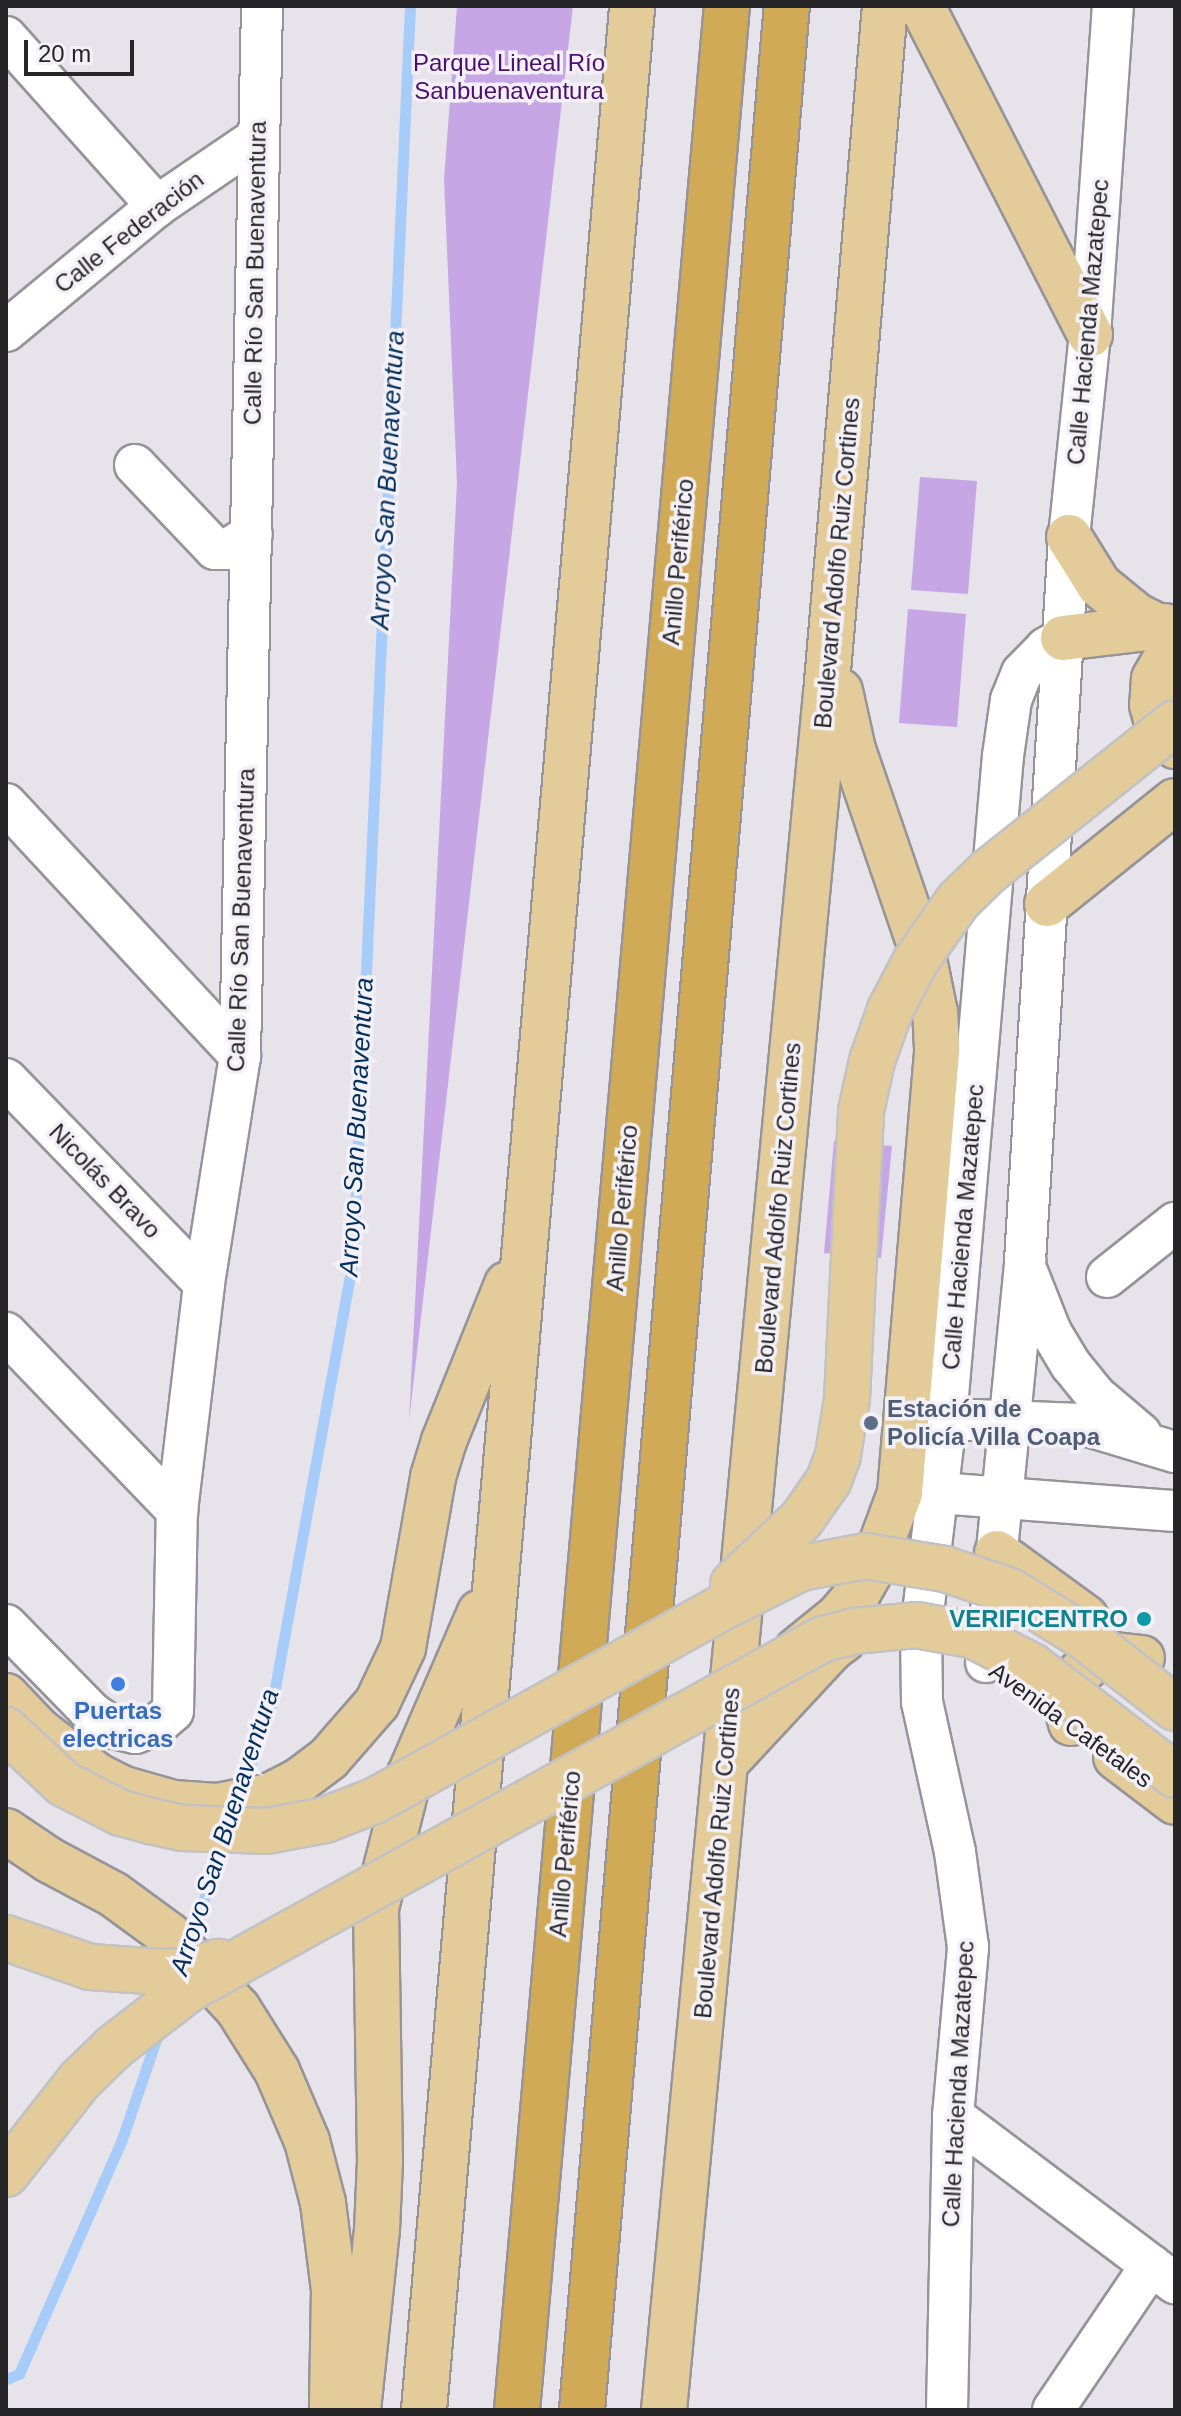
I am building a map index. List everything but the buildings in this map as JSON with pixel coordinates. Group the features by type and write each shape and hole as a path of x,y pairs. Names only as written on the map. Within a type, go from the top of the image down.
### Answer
{"highway":[{"name":"Anillo Periférico","path":"517,2410 727,6"},
{"path":"582,2410 787,6"}],"main road":[{"path":"424,2410 632,6"},
{"name":"Boulevard Adolfo Ruiz Cortines","path":"664,2410 837,569 885,6"},
{"path":"922,6 1090,334"},
{"path":"1069,537 1099,585 1137,616 1170,631"},
{"path":"793,1653 839,1616 858,1593 872,1569 900,1493 937,1048 935,1013 923,954 853,750 841,699 834,612 837,569"},
{"path":"1063,638 1170,631"},
{"path":"1170,631 1154,679 1152,705 1159,730 1175,746"},
{"path":"656,1646 787,1536 829,1480 845,1428 861,1111 881,1033 915,962 958,901 989,871 1175,723"},
{"path":"1047,904 1175,801"},
{"path":"6,1696 38,1730 96,1775 124,1789 173,1803 217,1806 269,1796 300,1780 357,1729 377,1703 403,1648 433,1477 452,1419 524,1242"},
{"path":"997,1553 1159,1671"},
{"path":"6,1730 64,1784 121,1813 182,1828 267,1831 325,1820 376,1800 801,1568 865,1556 945,1569 1010,1591 1083,1636 1175,1708"},
{"path":"358,2410 377,2230 380,2093 375,1942 380,1885 410,1774 494,1581"},
{"path":"6,2174 50,2115 114,2047 189,1989 823,1639 886,1626 916,1625 972,1635 1032,1666 1175,1775"},
{"path":"726,1762 831,1649 861,1633 921,1630"},
{"name":"Avenida Cafetales","path":"921,1630 986,1662 1175,1802"},
{"path":"1071,1723 1064,1697 1070,1683 1093,1660 1113,1655 1159,1671"},
{"path":"6,1831 144,1915 215,1982 258,2037 294,2105 307,2141 330,2246 334,2290 332,2410"},
{"path":"6,1938 90,1967 163,1972 192,1970 264,1950"}],"street":[{"name":"Calle Río San Buenaventura","path":"6,1625 92,1713 114,1728 135,1733 157,1725 173,1711 177,1511 204,1283 240,1056 262,6"},
{"name":"Calle Hacienda Mazatepec","path":"986,1662 1025,1261 1069,537 1090,334 1113,6"},
{"path":"6,37 157,206"},
{"name":"Calle Federación","path":"11,316 157,206 257,138"},
{"path":"135,465 215,549 228,549 252,534"},
{"name":"Calle Hacienda Mazatepec","path":"947,2410 953,2116 968,1947 955,1852 922,1702 921,1630 939,1493 1007,728 1015,686 1022,673 1038,654 1063,638"},
{"path":"6,804 240,1056"},
{"name":"Nicolás Bravo","path":"6,1079 204,1283"},
{"path":"1107,1277 1175,1223"},
{"path":"1025,1261 1035,1298 1071,1365 1123,1421 1164,1448"},
{"path":"6,1333 177,1511"},
{"path":"946,1419 1082,1424 1164,1448"},
{"path":"939,1493 1175,1511"},
{"path":"921,1630 956,1582 974,1566 997,1553"},
{"path":"953,2116 1163,2274 1053,2410"}],"green space":[{"name":"Parque Lineal Río Sanbuenaventura","path":"457,6 573,6 409,1421 457,483 444,179"},
{"path":"920,477 977,481 968,594 911,590"},
{"path":"908,609 966,614 957,727 899,723"},
{"path":"834,1141 892,1146 881,1258 824,1253"}],"waterway":[{"name":"Arroyo San Buenaventura","path":"241,1792 273,1699 353,1257 410,6"},
{"name":"Arroyo San Buenaventura","path":"189,1943 225,1838"},
{"name":"Arroyo San Buenaventura","path":"6,2379 19,2374 121,2142 159,2031"}],"place":[{"name":"Estación de Policía Villa Coapa","path":"871,1423"},
{"name":"VERIFICENTRO","path":"1144,1619"},
{"name":"Puertas electricas","path":"118,1684"}]}
